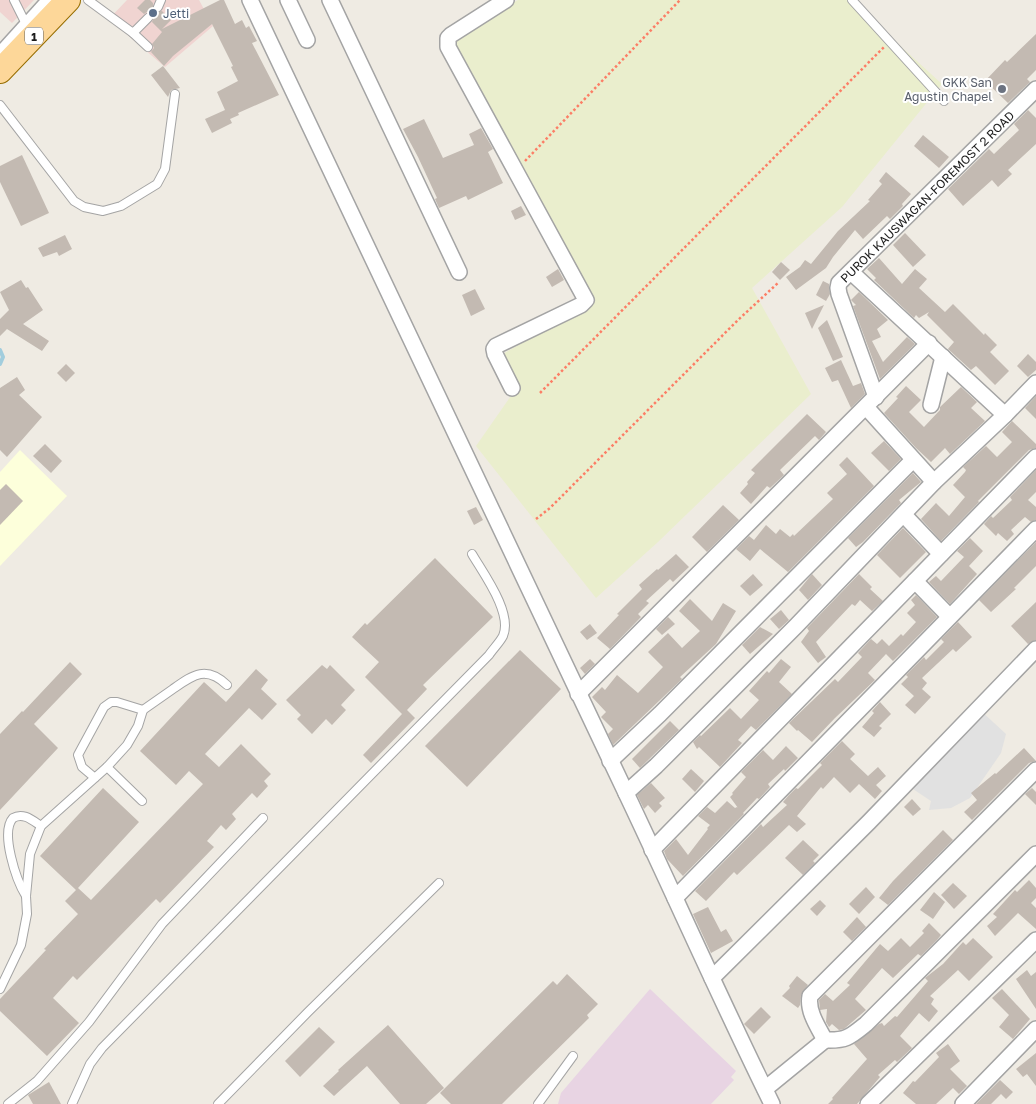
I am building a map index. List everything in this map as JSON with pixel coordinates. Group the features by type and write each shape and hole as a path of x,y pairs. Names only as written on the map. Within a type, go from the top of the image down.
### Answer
{"main road":[{"name":"1","path":"0,71 30,31 68,0"}],"street":[{"path":"0,55 30,31 50,0"},
{"path":"250,0 393,309 626,793 772,1104"},
{"path":"288,0 307,40"},
{"path":"330,0 459,272"},
{"path":"506,0 448,38 447,43 586,300 581,305 496,346 494,354 512,388"},
{"name":"PUROK KAUSWAGAN-FOREMOST 2 ROAD","path":"871,402 838,288 839,283 1036,89"},
{"path":"851,272 1005,415"},
{"path":"578,694 929,343"},
{"path":"931,405 943,357"},
{"path":"626,793 656,766 796,626 934,482 1036,383"},
{"path":"871,402 914,460 934,482"},
{"path":"652,850 1036,457"},
{"path":"610,761 660,714 914,460"},
{"path":"904,515 941,554"},
{"path":"675,898 1036,529"},
{"path":"915,581 950,616"},
{"path":"712,978 870,822 1036,649"},
{"path":"825,1040 811,1011 810,996 1036,770"},
{"path":"765,1090 825,1040 841,1040 850,1037 866,1024 1036,854"},
{"path":"868,1104 1036,940"},
{"path":"963,1104 1036,1029"}],"lane":[{"path":"14,0 30,31"},
{"path":"88,0 133,32 148,46"},
{"path":"852,0 944,100"},
{"path":"133,32 148,18"},
{"path":"0,104 74,201 84,207 103,211 121,206 157,184 165,169 175,94"},
{"path":"72,1104 90,1064 102,1048 489,655 503,636 505,621 499,601 472,554"},
{"path":"0,989 21,945 27,914 26,896 30,854 41,826 107,767 127,745 138,726 144,710 193,676 206,673 213,675 228,685"},
{"path":"95,778 82,767 78,755 104,707 111,702 117,702 144,710"},
{"path":"107,767 142,801"},
{"path":"26,896 8,860 4,830 8,822 16,816 26,816 41,826"},
{"path":"8,1104 37,1081 89,1022 162,924 263,818"},
{"path":"218,1104 439,883"},
{"path":"538,1104 573,1056"}],"path":[{"path":"516,170 680,0"},
{"path":"540,394 890,40"},
{"path":"536,519 550,508 731,327 779,282"}],"shaded area":[{"path":"0,0 34,0 12,23 0,12"},
{"path":"127,0 199,0 213,26 165,67 109,19"},
{"path":"518,0 850,0 942,84 842,207 752,288 811,394 658,542 596,598 476,446 513,393 501,355 588,305 445,42"},
{"path":"20,450 67,496 0,566 0,472"},
{"path":"980,710 1006,734 1001,753 970,798 951,808 929,810 931,801 910,787"},
{"path":"650,989 736,1071 731,1077 734,1080 711,1104 558,1104 561,1093"}],"building":[{"path":"145,0 150,0 153,3 155,12 162,11 171,20 162,29 220,0 224,0 235,24 242,20 246,28 249,26 257,41 252,43 279,95 238,113 239,115 230,119 232,123 212,133 205,119 225,110 217,92 238,81 231,67 233,66 212,24 173,56 164,66 151,52 154,48 152,44 162,32 152,22 154,17 152,14 147,12 144,14 137,8"},
{"path":"1036,34 1036,70 1027,79 1030,82 1008,103 985,81 1005,60 1007,62"},
{"path":"163,66 180,88 171,90 168,97 151,75"},
{"path":"1028,110 1036,118 1036,144 1008,170 1012,174 998,187 992,180 963,206 948,189 989,149 994,154 1019,130 1014,124"},
{"path":"424,119 443,158 474,145 469,134 481,128 493,149 488,152 503,183 468,200 466,196 439,208 435,199 437,198 403,129"},
{"path":"923,135 949,157 939,168 914,146"},
{"path":"22,155 49,213 21,226 0,182 0,166"},
{"path":"886,172 911,194 902,204 903,206 890,219 887,216 863,239 855,230 826,268 796,290 786,277 800,267 805,260 811,264 838,231 870,201 868,200 882,184 879,181"},
{"path":"521,206 526,215 515,220 511,211"},
{"path":"905,233 926,255 913,267 893,245"},
{"path":"65,235 72,249 59,256 57,252 43,257 38,248"},
{"path":"879,258 902,284 915,269 927,279 919,288 945,312 953,304 984,335 985,333 997,345 990,352 1009,371 995,385 976,366 971,370 948,349 954,342 927,315 929,312 919,318 916,315 914,318 874,280 876,278 867,269"},
{"path":"781,262 790,270 780,280 772,272"},
{"path":"558,269 564,280 552,287 546,277"},
{"path":"21,280 26,288 28,287 43,310 23,324 49,341 42,351 7,329 0,336 0,319 9,310 0,292"},
{"path":"823,281 829,284 830,294 826,301 816,295"},
{"path":"475,289 485,309 471,316 462,295"},
{"path":"859,292 888,320 877,329 881,337 872,341 883,362 907,337 915,344 880,379 853,306 856,305 851,300"},
{"path":"824,305 812,329 805,313"},
{"path":"827,320 843,357 833,361 818,328"},
{"path":"1028,354 1036,362 1036,370 1028,377 1017,366"},
{"path":"841,360 853,386 861,383 865,394 851,408 838,380 832,382 825,368"},
{"path":"66,364 75,373 66,382 57,373"},
{"path":"17,377 25,390 19,395 42,417 7,457 0,450 0,388"},
{"path":"906,386 921,400 909,412 924,427 940,410 940,407 961,387 977,402 971,408 985,421 950,454 945,448 931,462 884,413"},
{"path":"1036,396 1036,419 1025,408"},
{"path":"807,414 826,432 819,440 815,436 780,470 784,475 770,488 767,486 751,504 740,493 755,473 751,470"},
{"path":"1012,421 1036,444 1036,448 1029,450 941,541 921,519 936,503 949,516 965,497 953,485 965,472 966,470 963,467 986,446 997,457 1012,442 1002,432"},
{"path":"884,441 901,459 889,471 871,453"},
{"path":"45,444 62,461 51,473 33,456"},
{"path":"847,457 874,486 788,572 760,549 750,561 736,549 749,536 754,540 766,525 776,534 780,529 790,537 793,534 794,536 833,499 827,493 847,474 839,465"},
{"path":"1036,470 1036,492 1028,500 1036,507 1036,520 1031,522 1025,517 1011,530 1014,534 1007,541 998,533 996,536 984,524 991,516 993,518 1012,500 1010,497"},
{"path":"913,473 921,482 899,500 901,503 856,547 848,538"},
{"path":"6,484 23,501 0,525 0,490"},
{"path":"723,505 739,520 707,552 692,537"},
{"path":"476,507 483,520 474,525 467,511"},
{"path":"903,528 926,552 900,578 877,555"},
{"path":"970,538 983,551 969,566 977,574 950,604 929,582 936,576 941,581 964,557 957,551"},
{"path":"1036,542 1036,566 1014,588 1016,589 991,612 979,600"},
{"path":"676,554 689,567 673,582 670,579 646,601 649,603 638,614 641,617 610,649 597,638 619,615 617,614 642,589 639,585"},
{"path":"435,558 493,617 423,685 427,689 407,710 415,718 371,763 363,755 402,714 365,677 379,662 352,637 365,623 367,625"},
{"path":"753,574 763,585 750,596 740,586"},
{"path":"812,574 822,585 808,600 799,590"},
{"path":"859,574 872,587 870,589 883,601 872,611 860,600 855,606 852,604 816,642 826,657 818,663 801,642 809,631 807,628"},
{"path":"916,595 937,617 893,661 886,654 868,673 875,680 812,742 797,731 789,723 835,679 838,682 862,657 858,653 871,639 877,644 882,639 889,646 901,634 903,636 916,622 907,613 915,605 911,600"},
{"path":"690,599 712,621 723,603 736,611 716,644 680,677 682,679 613,745 608,734 613,729 601,717 606,712 592,697 602,687 605,690 617,675 638,693 663,667 648,652 668,633 682,648 700,631 679,611"},
{"path":"1036,602 1036,640 1028,644 1011,626"},
{"path":"781,610 789,620 779,629 770,619"},
{"path":"668,617 675,624 662,635 656,629"},
{"path":"958,622 972,637 956,652 953,649 922,678 927,683 922,689 931,697 915,714 905,705 914,696 901,684 908,677 906,675 924,657 926,660 944,642 941,639"},
{"path":"590,624 597,633 587,640 580,632"},
{"path":"760,627 773,634 750,654 742,645"},
{"path":"520,650 561,689 467,787 425,746"},
{"path":"590,659 595,664 585,674 580,668"},
{"path":"781,659 791,667 779,682 792,694 756,730 751,726 738,740 742,743 720,767 699,747 697,749 693,742 730,708 741,719 759,700 749,691"},
{"path":"70,662 82,674 34,724 58,748 0,810 0,734"},
{"path":"322,665 327,669 330,665 355,690 341,705 346,710 332,725 326,719 312,734 297,719 301,715 286,700"},
{"path":"256,669 268,680 261,689 277,704 262,720 249,708 205,754 219,767 241,744 271,774 264,781 268,786 257,798 252,793 232,814 236,819 226,830 221,825 207,841 214,847 160,903 156,899 77,980 73,976 53,998 79,1023 47,1056 0,1011 0,999 78,914 65,901 76,890 40,856 103,788 139,822 78,888 91,900 203,784 189,771 176,785 140,751 204,682 226,702"},
{"path":"880,702 891,714 879,726 882,728 874,737 862,727 874,713 872,711"},
{"path":"670,721 679,730 640,768 632,759"},
{"path":"842,741 855,754 850,759 868,776 878,767 886,776 876,785 882,791 875,799 859,784 850,793 834,777 823,789 821,787 797,816 806,824 797,832 789,825 737,875 734,872 706,901 695,891 761,824 763,827 787,805 783,802 789,795 796,788 798,789 822,765 820,763"},
{"path":"786,746 798,758 768,784 770,787 759,799 757,798 744,814 683,876 667,859 664,851 676,839 688,855 710,825 698,816 707,807 715,813 727,801 735,808 738,808 730,797 746,777 741,772 763,750 773,760"},
{"path":"1024,748 1036,761 1029,763 972,820 964,812 977,800 971,793 996,774"},
{"path":"691,769 704,781 695,792 682,779"},
{"path":"651,783 665,798 659,803 662,806 655,813 648,805 644,809 637,795"},
{"path":"1032,788 1036,792 1036,805 1025,794"},
{"path":"912,799 921,809 913,816 904,807"},
{"path":"943,830 953,840 888,905 879,898 893,881"},
{"path":"803,840 819,855 813,861 815,863 803,875 785,858"},
{"path":"1029,880 1036,888 1036,898 1031,903 1036,908 1036,929 1018,913 995,936 987,926 997,917 993,914 1015,890 1017,892"},
{"path":"953,883 967,896 954,909 941,895"},
{"path":"866,887 875,897 859,914 849,904"},
{"path":"934,892 945,902 933,919 920,910"},
{"path":"820,900 826,906 817,916 810,909"},
{"path":"708,907 721,932 726,929 733,941 711,953 693,914"},
{"path":"857,917 866,927 852,941 843,932"},
{"path":"929,923 941,935 937,940 921,956 918,954 893,978 882,968 855,999 866,1010 844,1029 839,1030 832,1024 829,1027 826,1022 827,1009 820,1010 819,1000 825,994 833,1001 850,985 847,983 880,944 888,951 901,938 910,947 924,933 922,931"},
{"path":"973,938 993,957 969,981 958,970 930,996 934,999 931,1004 938,1011 929,1022 919,1013 900,1036 912,1048 897,1062 895,1060 878,1075 880,1077 857,1104 828,1104 867,1059 854,1044 879,1024 882,1023 884,1026 895,1016 897,1017 928,981 925,978 943,964 963,942 966,945"},
{"path":"1027,970 1031,976 1036,972 1036,1009 1016,979"},
{"path":"567,974 598,1004 587,1015 589,1018 502,1104 451,1104 440,1093 553,981 557,985"},
{"path":"797,976 808,985 801,995 798,1008 782,996 790,988 789,986"},
{"path":"1002,989 1030,1019 1013,1039 999,1027 1009,1015 992,998"},
{"path":"761,1007 771,1017 754,1034 744,1024"},
{"path":"388,1025 444,1088 426,1104 400,1104 367,1066 334,1096 323,1086"},
{"path":"319,1027 335,1042 300,1077 285,1061"},
{"path":"948,1044 960,1061 950,1069 967,1086 959,1094 953,1088 936,1104 916,1104 903,1093 939,1057 936,1053"},
{"path":"1036,1053 1036,1086 1027,1074 1023,1077 1016,1069"},
{"path":"1000,1080 1013,1092 1006,1099 1001,1094 991,1104 976,1104"},
{"path":"49,1082 61,1104 33,1104 28,1095"}],"waterway":[{"path":"0,350 3,357 0,364"}],"place":[{"name":"Jetti","path":"153,13"},
{"name":"GKK San Agustin Chapel","path":"1002,89"}]}
